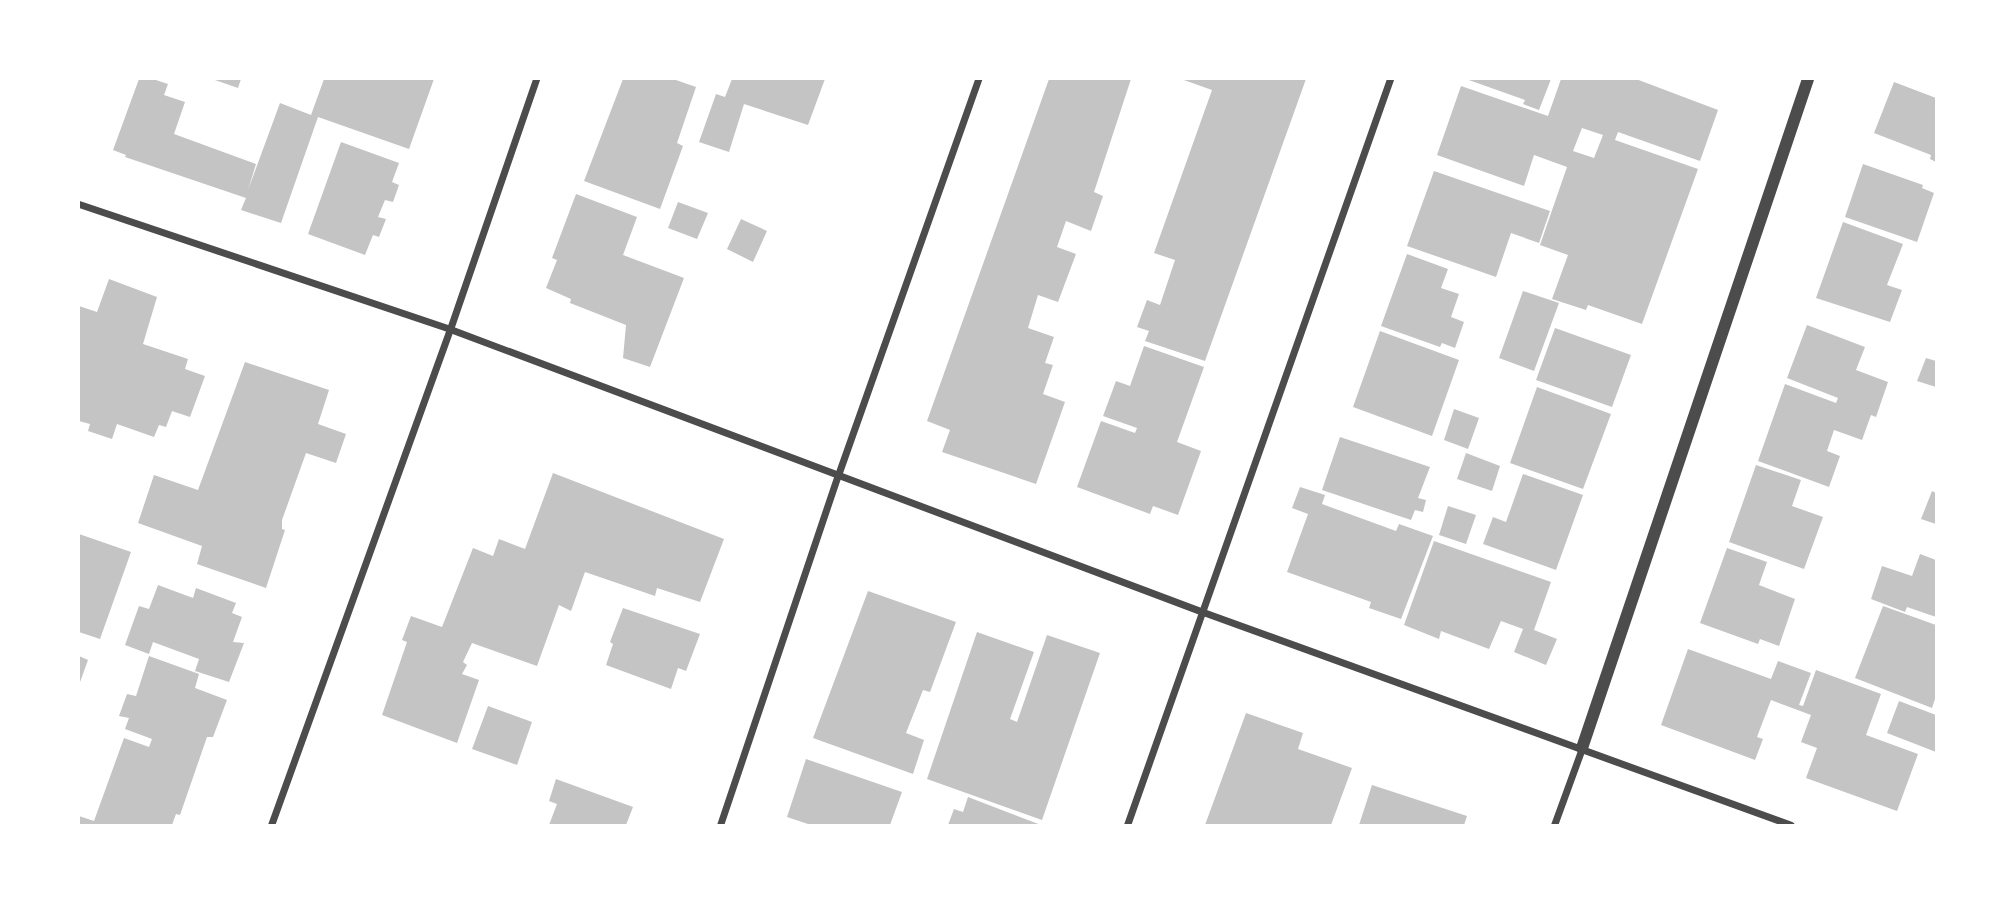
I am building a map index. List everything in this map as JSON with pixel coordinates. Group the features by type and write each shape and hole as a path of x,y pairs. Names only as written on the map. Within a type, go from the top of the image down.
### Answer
{"street":[{"path":"271,825 450,329 536,79"},
{"path":"720,825 838,475 978,79"},
{"path":"1127,825 1390,79"},
{"path":"1555,825 1808,79"},
{"path":"79,204 450,329 1202,611 1791,825"}],"building":[{"path":"139,79 153,79 168,84 164,95 185,102 174,134 256,164 248,190 280,103 311,115 324,79 434,79 409,149 318,117 281,223 241,210 246,198 125,157 126,155 113,150"},
{"path":"212,79 241,79 238,88"},
{"path":"623,79 673,79 696,87 677,143 683,146 660,209 584,181"},
{"path":"732,79 825,79 808,125 744,104 729,152 699,142 716,94 725,97"},
{"path":"1049,79 1131,79 1094,192 1103,196 1091,231 1066,221 1057,247 1076,254 1058,302 1038,295 1028,328 1054,337 1045,363 1053,365 1043,394 1065,402 1036,484 942,452 950,430 927,421"},
{"path":"1181,79 1306,79 1205,361 1145,341 1149,331 1137,327 1147,300 1160,305 1175,260 1154,253 1212,90"},
{"path":"1466,79 1551,79 1539,110 1523,104 1525,100"},
{"path":"1561,79 1636,79 1718,110 1700,161 1618,132 1615,140 1698,169 1642,324 1588,305 1586,310 1552,299 1568,255 1540,245 1567,167 1534,155 1524,186 1437,155 1461,86 1548,116","holes":["1582,128 1603,135 1594,158 1573,151"]},
{"path":"1894,82 1936,98 1936,162 1930,159 1931,155 1874,133"},
{"path":"341,142 399,163 392,182 399,185 393,202 385,200 378,217 386,219 379,237 373,235 365,255 308,234"},
{"path":"1863,164 1923,185 1922,188 1934,193 1917,242 1845,217"},
{"path":"1434,171 1550,211 1539,243 1511,233 1496,277 1407,246"},
{"path":"576,194 637,217 623,255 684,278 650,367 623,358 626,325 570,303 571,299 546,288 557,260 552,258"},
{"path":"678,202 708,213 697,239 668,228"},
{"path":"741,219 767,231 753,262 727,249"},
{"path":"1843,222 1903,244 1887,285 1902,290 1890,322 1816,298"},
{"path":"1407,254 1448,269 1441,288 1459,294 1451,317 1464,322 1455,348 1442,343 1440,347 1381,326"},
{"path":"109,279 157,297 143,344 188,359 185,369 205,376 190,417 172,411 166,427 159,425 154,437 117,424 112,439 88,431 90,424 79,421 79,306 97,312"},
{"path":"1523,291 1559,303 1534,371 1499,358"},
{"path":"1807,325 1865,347 1856,370 1888,382 1876,417 1871,415 1862,440 1834,430 1827,451 1840,456 1829,487 1758,461 1785,384 1836,403 1838,398 1787,378"},
{"path":"1555,328 1631,355 1612,407 1536,380"},
{"path":"1380,331 1459,360 1432,436 1353,407"},
{"path":"1144,346 1204,367 1177,442 1201,451 1178,515 1153,506 1150,514 1077,487 1101,421 1135,433 1137,428 1103,416 1116,381 1130,386"},
{"path":"1926,358 1936,361 1936,387 1917,381"},
{"path":"245,362 329,390 318,424 346,434 336,463 306,453 282,520 282,529 285,530 266,588 197,564 202,546 138,523 154,475 198,490"},
{"path":"1537,387 1611,414 1583,489 1510,463"},
{"path":"1454,409 1479,418 1468,449 1444,440"},
{"path":"1340,437 1430,467 1418,498 1426,500 1423,512 1415,510 1411,520 1322,490"},
{"path":"1466,453 1500,466 1492,491 1457,479"},
{"path":"1756,465 1801,480 1792,506 1823,517 1804,569 1729,542"},
{"path":"553,473 724,539 700,602 657,588 655,596 585,572 571,611 559,605 537,666 472,643 463,662 467,665 462,674 479,680 457,743 382,715 407,642 402,640 411,616 442,627 473,548 493,556 499,539 525,549"},
{"path":"1523,474 1583,495 1556,570 1483,544 1493,517 1506,522"},
{"path":"1300,487 1325,495 1322,504 1396,531 1399,524 1433,536 1401,619 1369,608 1371,602 1287,572 1308,514 1292,508"},
{"path":"1932,491 1936,493 1936,524 1921,519"},
{"path":"1448,506 1476,515 1466,544 1439,535"},
{"path":"79,534 131,552 100,639 79,632"},
{"path":"1434,541 1551,582 1534,630 1557,639 1546,665 1514,652 1523,629 1501,621 1489,649 1441,631 1439,639 1404,625"},
{"path":"1727,548 1767,562 1759,585 1795,599 1779,646 1760,639 1758,644 1700,623"},
{"path":"1920,554 1936,560 1936,617 1907,607 1905,612 1871,599 1882,566 1912,576"},
{"path":"158,585 193,598 196,588 236,603 232,613 242,617 233,642 244,643 229,682 195,671 199,659 153,642 149,654 125,645 139,606 149,609"},
{"path":"868,591 956,622 930,692 923,690 906,733 924,740 913,774 813,738"},
{"path":"1883,606 1936,625 1936,696 1932,708 1855,678"},
{"path":"623,608 700,634 686,671 678,668 671,689 606,665 613,644 610,642"},
{"path":"977,632 1034,652 1010,719 1017,722 1047,635 1100,653 1042,820 927,779"},
{"path":"1688,649 1771,679 1778,661 1811,673 1799,705 1803,706 1816,670 1881,694 1866,735 1918,754 1897,811 1806,778 1817,748 1801,742 1811,715 1771,700 1757,737 1763,739 1755,760 1661,725"},
{"path":"79,656 88,660 79,685"},
{"path":"149,656 199,674 195,688 227,700 213,737 207,737 180,815 176,814 172,825 79,825 79,816 94,821 124,738 149,747 152,739 125,729 129,718 119,716 127,694 136,696"},
{"path":"1899,701 1936,715 1936,752 1887,733"},
{"path":"488,706 532,722 517,765 472,749"},
{"path":"1246,713 1303,733 1298,749 1352,768 1331,825 1205,825"},
{"path":"806,759 902,792 890,825 811,825 787,817"},
{"path":"556,779 633,807 626,825 549,825 557,804 549,801"},
{"path":"1372,785 1467,816 1464,825 1359,825"},
{"path":"968,797 1041,825 948,825 954,809 963,812"}]}
